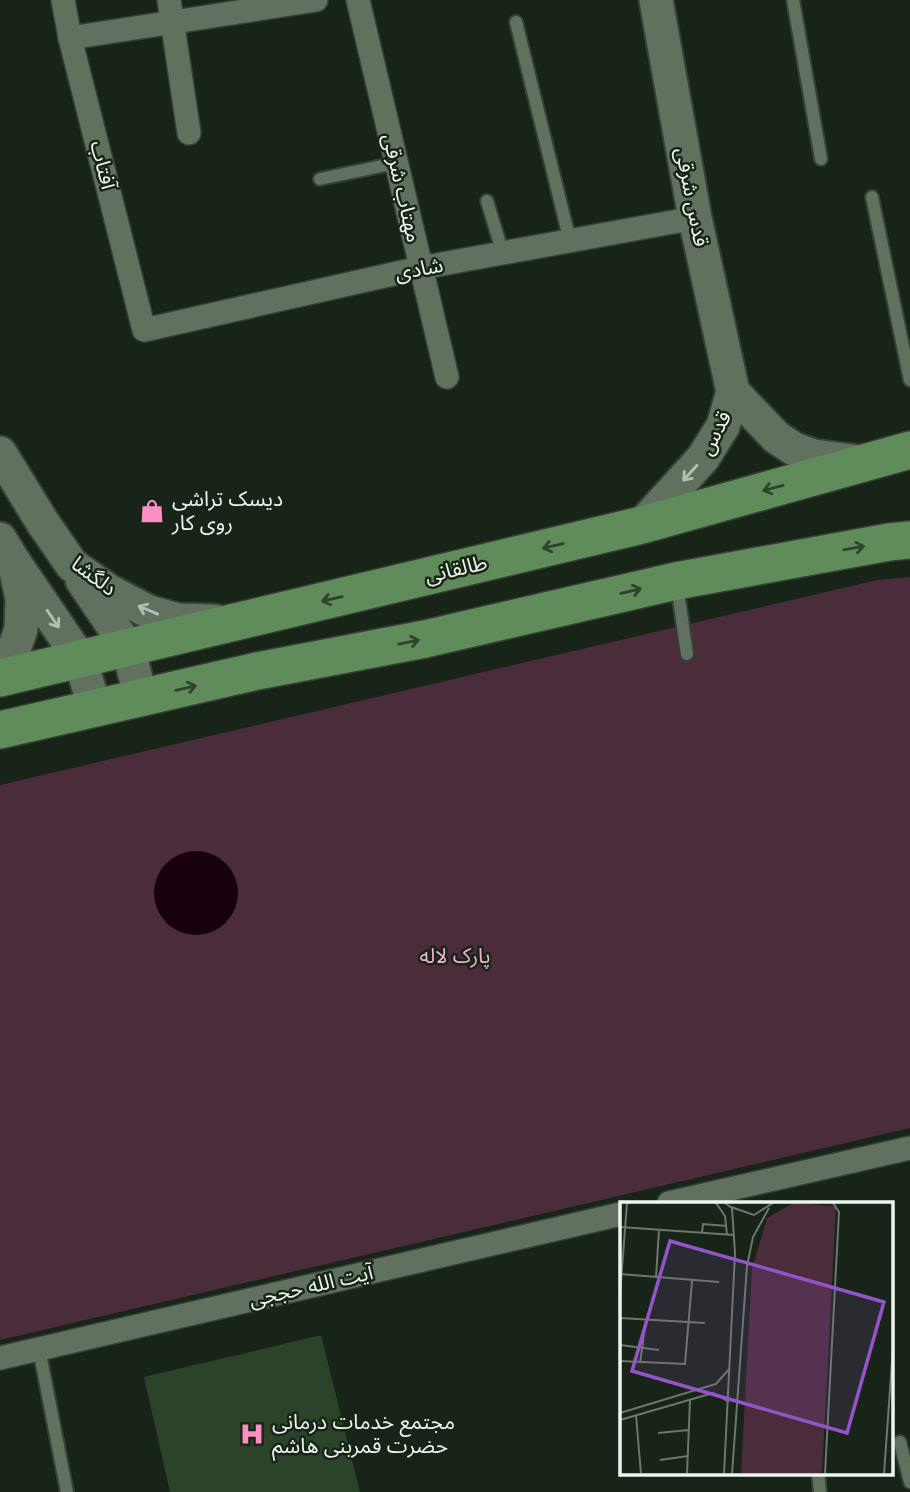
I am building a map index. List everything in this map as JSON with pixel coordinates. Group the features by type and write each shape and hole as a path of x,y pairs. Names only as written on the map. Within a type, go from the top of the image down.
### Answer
{"main road":[{"name":"قدس شرقی","path":"656,0 695,218 733,393"},
{"name":"قدس","path":"642,525 704,458 723,426 733,393 776,437 794,449 814,456 867,463"},
{"name":"طالقانی","path":"0,678 642,525 910,450"},
{"name":"دلگشا","path":"0,453 72,565 109,591 149,612 178,620 239,621"},
{"path":"0,730 257,671 425,639 676,581 910,540"},
{"path":"7,551 80,659 94,708"},
{"path":"0,670 12,655 21,629 22,599 7,551"},
{"path":"72,565 128,648 141,698"}],"street":[{"name":"آفتاب","path":"62,0 144,330"},
{"path":"71,38 171,11 316,0"},
{"name":"مهتاب شرقی","path":"358,0 447,377"},
{"path":"171,11 188,133"},
{"name":"شادی","path":"144,330 420,268 695,218"},
{"path":"673,1202 910,1148"},
{"name":"آیت الله حججی","path":"0,1358 620,1214"}],"lane":[{"path":"793,0 821,159"},
{"path":"516,22 570,241"},
{"path":"320,179 396,163"},
{"path":"872,197 910,380"},
{"path":"487,201 503,254"},
{"path":"676,581 687,654"},
{"path":"39,1349 67,1492"},
{"path":"900,1442 910,1482"},
{"path":"818,1474 820,1492"}],"green space":[{"name":"پارک لاله","path":"910,577 910,1128 0,1340 0,785 877,580"}],"shaded area":[{"path":"196,851 212,854 226,863 235,877 238,893 235,909 226,923 212,932 196,935 180,932 166,923 157,909 154,893 157,877 166,863 180,854"}],"building":[{"name":"مجتمع خدمات درمانی حضرت قمربنی هاشم","path":"321,1335 360,1492 170,1492 144,1377"}],"place":[{"name":"دیسک تراشی روی کار","path":"152,511"},
{"name":"مجتمع خدمات درمانی حضرت قمربنی هاشم","path":"252,1434"}]}
